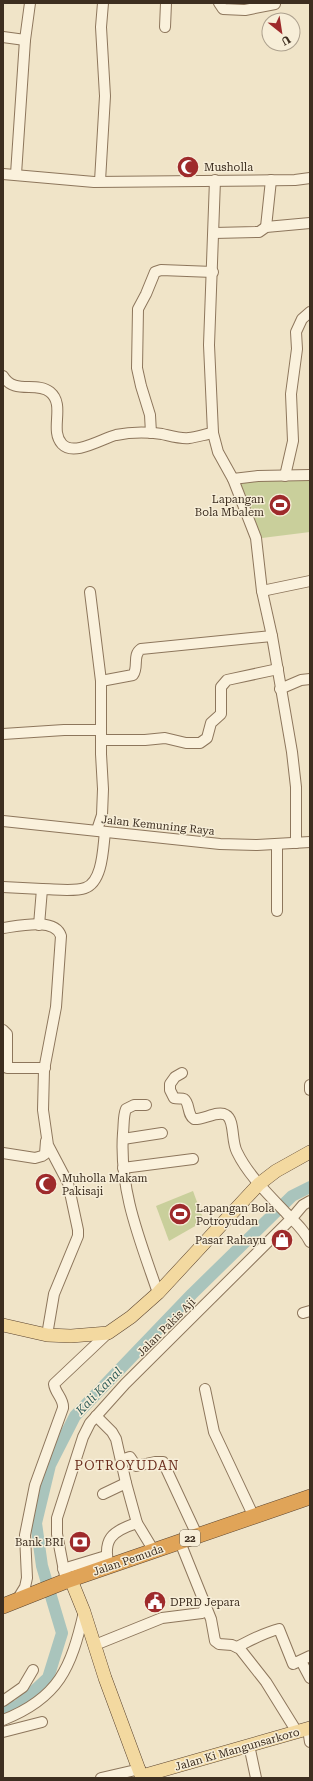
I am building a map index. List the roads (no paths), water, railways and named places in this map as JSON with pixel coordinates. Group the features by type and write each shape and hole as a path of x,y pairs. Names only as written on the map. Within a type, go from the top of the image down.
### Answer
{"highway":[{"name":"Jalan Pemuda","path":"65,1578 108,1561 154,1551 198,1535 309,1500"},
{"name":"22","path":"3,1606 65,1578"}],"main road":[{"path":"3,1325 47,1335 71,1336 108,1333 130,1317 158,1293 262,1188 276,1171 310,1152"},
{"path":"65,1578 84,1612 141,1774"},
{"name":"Jalan Ki Mangunsarkoro","path":"141,1774 305,1730"}],"street":[{"path":"16,174 25,40 30,3"},
{"path":"100,182 105,96 101,28 103,3"},
{"path":"165,27 166,3"},
{"path":"219,3 223,9 245,10 275,4"},
{"path":"3,37 25,40"},
{"path":"3,174 100,182 271,180 310,178"},
{"path":"215,180 213,272 209,345 213,433 218,452 233,479 255,533 258,547 262,591 272,636 292,752 296,787 296,843"},
{"path":"266,227 271,180"},
{"path":"214,233 259,232 266,227 310,223"},
{"path":"151,433 150,415 137,368 138,309 155,272 161,270 213,272"},
{"path":"285,476 293,441 291,394 297,349 296,332 302,319 310,312"},
{"path":"3,376 6,381 13,385 48,390 53,394 58,408 58,437 63,445 74,448 99,442 116,435 151,433 189,438 213,433"},
{"path":"233,479 258,476 310,475"},
{"path":"262,591 310,581"},
{"path":"3,887 80,889 88,887 92,884 99,872 103,789 101,681 90,592"},
{"path":"101,681 133,675 136,672 137,654 141,648 272,636"},
{"path":"3,734 64,730 145,740 165,738 186,743 200,743 207,738 211,723 221,714 220,687 227,680 278,669"},
{"path":"280,688 301,680 310,679"},
{"name":"Jalan Kemuning Raya","path":"3,821 220,844 277,844 310,842"},
{"path":"277,844 277,911"},
{"path":"39,924 42,889"},
{"path":"3,928 39,924 54,927 58,930 61,936 56,1007 45,1068 43,1110 46,1137 44,1154 35,1158 3,1153"},
{"path":"3,1030 7,1034 4,1060 6,1067 10,1069 45,1068"},
{"path":"182,1074 175,1077 170,1084 172,1096 185,1101 190,1116 194,1119 222,1114 230,1118 232,1122 232,1138 236,1151 262,1188 304,1230 310,1242"},
{"path":"310,1085 310,1090"},
{"path":"146,1105 134,1106 126,1109 122,1153 123,1168 134,1223 158,1293"},
{"path":"123,1139 162,1133"},
{"path":"46,1137 52,1153 68,1183 78,1230 78,1236 54,1294 47,1335"},
{"path":"123,1168 193,1159"},
{"name":"Jalan Pakis Aji","path":"65,1578 57,1534 57,1518 87,1428 125,1384 290,1217 303,1205 310,1201"},
{"path":"21,1599 27,1578 26,1536 35,1485 63,1408 62,1401 54,1388 54,1384 108,1333"},
{"path":"205,1390 214,1432 254,1517"},
{"path":"96,1416 112,1432 116,1439 137,1523 154,1551"},
{"path":"121,1460 130,1457 136,1466 163,1462 198,1535"},
{"path":"103,1494 126,1483"},
{"path":"108,1561 106,1546 112,1536 124,1527 137,1523"},
{"path":"180,1542 211,1622 215,1641 222,1645 237,1647 251,1641 256,1636 279,1629 293,1664 305,1658 310,1678"},
{"path":"96,1645 155,1620 202,1613 205,1608"},
{"path":"3,1720 36,1704 56,1685 71,1657 84,1612"},
{"path":"237,1647 305,1730 310,1742"},
{"path":"3,1701 23,1687 33,1670"},
{"path":"3,1732 42,1722"},
{"path":"249,1745 256,1778"},
{"path":"101,1778 141,1774"}],"waterway":[{"name":"Kali Kanal","path":"3,1709 18,1706 48,1678 62,1633 42,1566 36,1523 50,1465 75,1416 192,1294 292,1196 310,1187"}],"place":[{"name":"Musholla","path":"188,167"},
{"name":"Lapangan Bola Mbalem","path":"280,505"},
{"name":"Muholla Makam Pakisaji","path":"46,1184"},
{"name":"Lapangan Bola Potroyudan","path":"180,1214"},
{"name":"Pasar Rahayu","path":"282,1240"},
{"name":"Bank BRI","path":"80,1542"},
{"name":"DPRD Jepara","path":"155,1602"}],"district":[{"name":"POTROYUDAN","path":"127,1465"}]}
